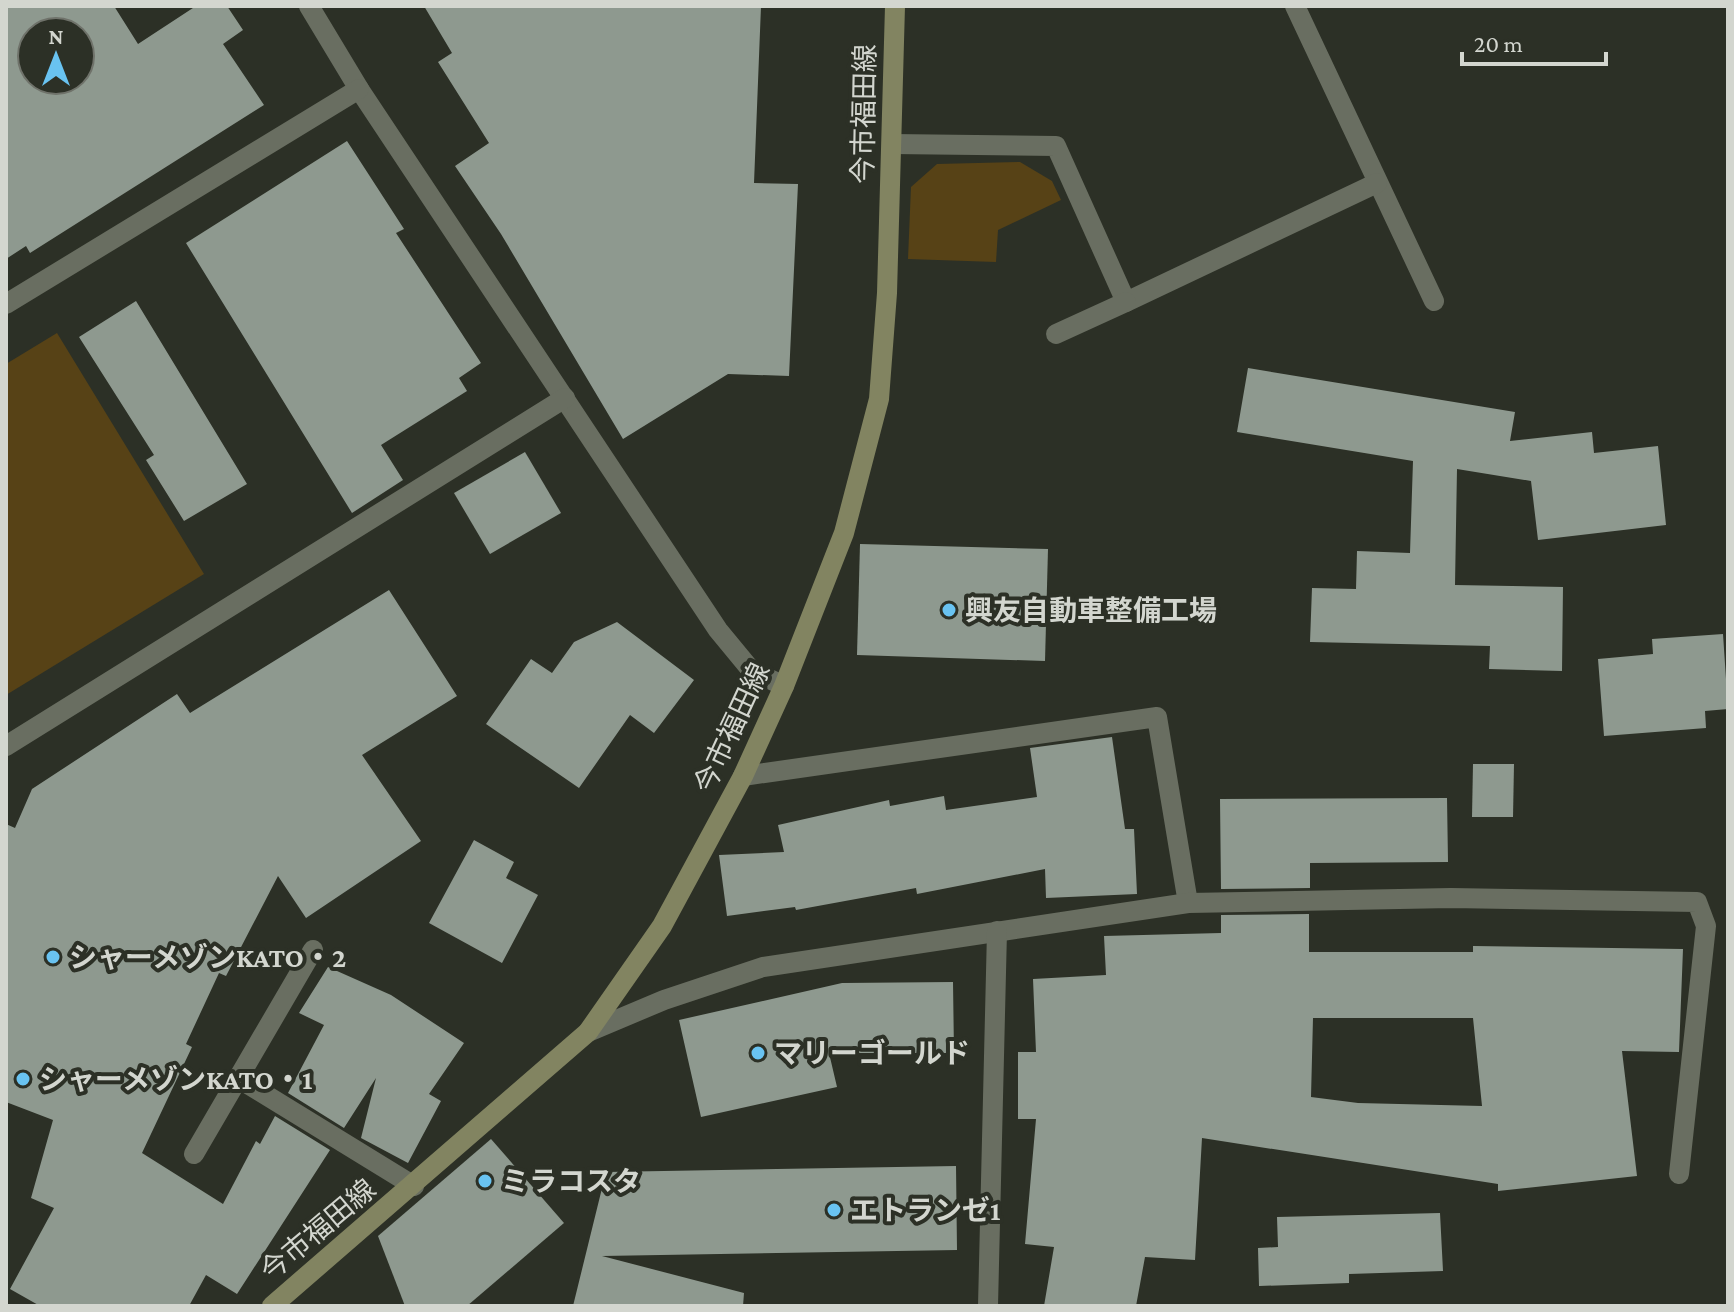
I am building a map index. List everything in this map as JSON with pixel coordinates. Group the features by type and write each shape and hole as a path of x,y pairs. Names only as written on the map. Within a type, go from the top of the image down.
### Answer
{"main road":[{"name":"今市福田線","path":"272,1306 588,1032 662,926 743,776 784,686 844,533 879,399 887,293 895,6"}],"street":[{"path":"309,6 359,89 718,630 751,670 784,686"},
{"path":"1295,6 1434,301"},
{"path":"6,304 359,89"},
{"path":"892,144 1056,146 1126,302"},
{"path":"1056,334 1377,183"},
{"path":"6,746 565,398"},
{"path":"743,776 1157,717 1188,903"},
{"path":"588,1032 664,1000 763,967 1188,903 1451,898 1697,902 1706,926 1679,1174"},
{"path":"988,1306 997,931"},
{"path":"194,1154 313,950"},
{"path":"238,1078 414,1186"}],"shaded area":[{"path":"1020,162 1052,181 1061,200 998,230 996,262 908,259 911,187 937,164"},
{"path":"57,333 204,574 6,695 6,364"}],"building":[{"path":"6,6 114,6 138,44 196,6 227,6 243,30 223,44 264,105 30,253 26,246 6,259"},
{"path":"424,6 761,6 754,183 798,184 789,376 728,374 623,439 501,234 455,166 489,143 438,62 452,53"},
{"path":"347,141 404,229 396,233 481,363 459,378 467,391 381,445 403,480 352,513 186,243"},
{"path":"136,301 247,484 184,521 146,460 154,455 79,337"},
{"path":"1248,368 1515,412 1510,441 1592,432 1594,453 1658,446 1666,525 1538,540 1531,481 1457,469 1455,585 1563,587 1562,671 1489,669 1490,646 1310,642 1312,588 1356,589 1357,551 1410,553 1413,461 1237,432"},
{"path":"525,452 561,513 490,554 454,493"},
{"path":"860,544 1048,549 1045,661 857,655"},
{"path":"389,590 457,696 362,755 421,841 306,918 278,876 226,976 219,973 186,1044 192,1047 142,1153 223,1204 256,1141 260,1144 275,1116 330,1150 237,1294 206,1275 189,1306 40,1306 10,1289 54,1208 31,1198 53,1120 6,1102 6,824 15,828 32,789 177,694 190,713"},
{"path":"617,622 694,680 654,733 630,715 579,788 486,724 531,659 552,673 574,642"},
{"path":"1723,634 1728,709 1705,711 1706,728 1604,736 1598,659 1653,654 1652,639"},
{"path":"1112,737 1125,829 1134,829 1137,894 1046,898 1045,869 917,894 916,888 796,910 795,907 727,916 719,855 784,852 778,825 889,800 890,806 944,796 946,810 1037,797 1030,748"},
{"path":"1473,764 1514,764 1513,817 1472,817"},
{"path":"1447,798 1448,862 1310,863 1310,888 1221,889 1220,799"},
{"path":"474,840 514,862 506,878 538,895 502,963 429,923"},
{"path":"1309,914 1309,952 1473,952 1473,946 1683,949 1679,1052 1622,1051 1637,1176 1498,1191 1498,1184 1202,1138 1195,1260 1145,1257 1136,1306 1044,1306 1054,1247 1025,1244 1036,1119 1018,1119 1018,1052 1036,1052 1033,979 1106,975 1104,936 1221,933 1221,915","holes":["1313,1018 1473,1018 1482,1106 1358,1103 1311,1097"]},
{"path":"328,967 391,995 464,1043 429,1094 441,1101 408,1163 361,1138 376,1078 344,1128 288,1093 324,1025 299,1013"},
{"name":"マリーゴールド","path":"953,982 954,1053 829,1053 837,1087 701,1117 679,1020 842,983"},
{"name":"ミラコスタ","path":"491,1139 564,1223 467,1306 405,1306 378,1236"},
{"path":"956,1166 957,1250 602,1256 744,1293 743,1306 573,1306 606,1172"},
{"path":"1440,1213 1443,1271 1349,1274 1349,1283 1259,1286 1258,1248 1278,1247 1277,1217"}],"place":[{"name":"興友自動車整備工場","path":"949,610"},
{"name":"シャーメゾンKATO・2","path":"53,957"},
{"name":"マリーゴールド","path":"758,1053"},
{"name":"シャーメゾンKATO・1","path":"23,1079"},
{"name":"ミラコスタ","path":"485,1181"},
{"name":"エトランゼ1","path":"834,1210"}]}
